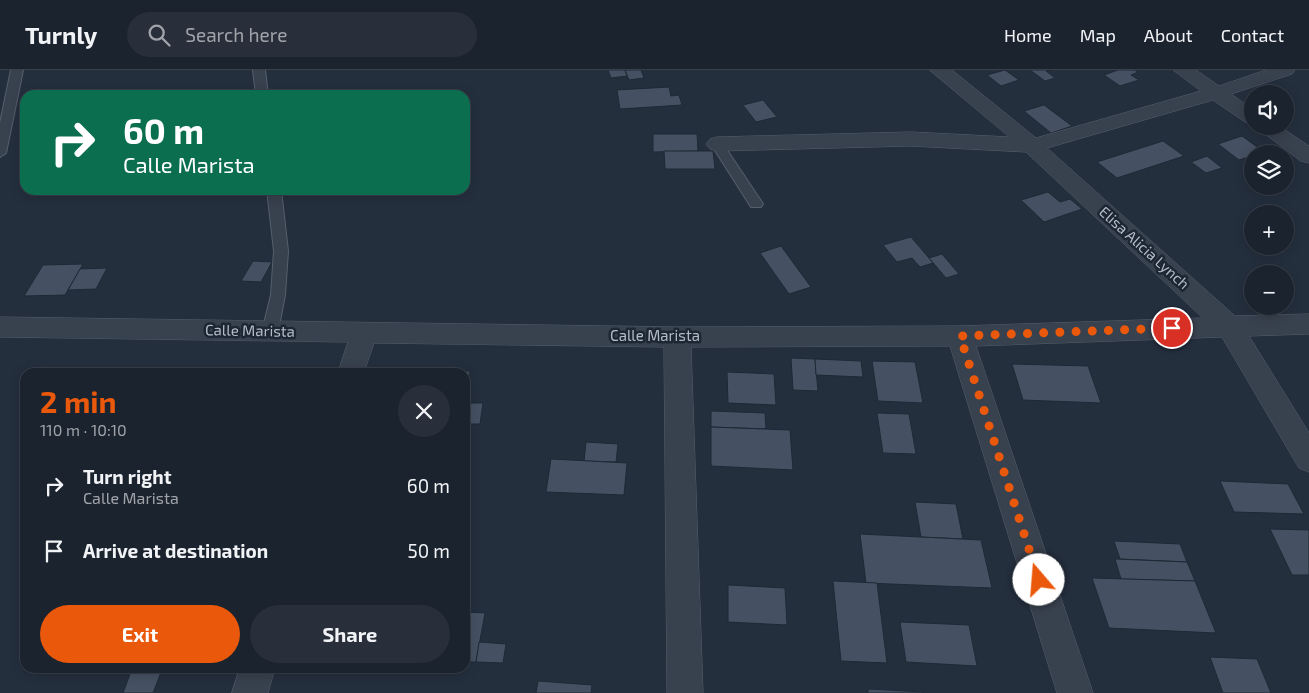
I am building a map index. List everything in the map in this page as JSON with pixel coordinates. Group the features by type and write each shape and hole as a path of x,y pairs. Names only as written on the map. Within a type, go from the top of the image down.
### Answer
{"street":[{"name":"Elisa Alicia Lynch","path":"940,70 1032,146 1229,326 1309,459"},
{"path":"1183,70 1244,112"},
{"path":"717,144 912,139 970,140 1032,146 1216,93 1285,70"},
{"path":"1278,135 1309,156"},
{"name":"Calle Marista","path":"0,326 270,332 677,337 960,336 1309,324"},
{"path":"352,368 364,333"},
{"path":"960,336 1075,693"},
{"path":"677,337 684,693"},
{"path":"250,693 256,673"}],"lane":[{"path":"0,153 17,70"},
{"path":"259,70 261,90"},
{"path":"717,144 756,204"},
{"path":"270,332 278,295 281,251 275,195"}],"building":[{"path":"608,70 625,70 627,76 611,78"},
{"path":"625,70 641,70 644,78 629,80"},
{"path":"1005,70 1019,80 1001,86 987,75"},
{"path":"1030,70 1051,70 1046,71 1055,78 1045,81"},
{"path":"1118,70 1135,70 1138,72 1131,75 1139,80 1120,86 1104,75"},
{"path":"669,87 671,96 679,95 682,105 620,109 617,90"},
{"path":"763,100 777,117 756,122 743,105"},
{"path":"1044,105 1072,126 1051,133 1024,111"},
{"path":"653,134 697,134 698,151 653,152"},
{"path":"1242,136 1254,145 1244,145 1244,158 1239,160 1218,144"},
{"path":"1163,141 1184,156 1117,178 1097,162"},
{"path":"664,151 713,151 715,169 665,169"},
{"path":"1207,156 1222,168 1206,173 1191,162"},
{"path":"1048,192 1060,202 1070,199 1082,209 1044,222 1021,200"},
{"path":"911,237 933,263 920,267 912,258 897,262 883,245"},
{"path":"781,246 811,287 789,294 760,253"},
{"path":"942,254 959,274 946,278 929,258"},
{"path":"253,261 272,262 261,282 241,281"},
{"path":"83,264 65,295 24,296 43,265"},
{"path":"107,268 96,289 68,290 80,269"},
{"path":"791,358 815,359 818,391 793,390"},
{"path":"815,359 861,361 863,377 816,375"},
{"path":"872,361 915,362 923,403 878,401"},
{"path":"1012,364 1088,366 1101,403 1023,400"},
{"path":"727,372 774,374 776,405 728,403"},
{"path":"470,403 483,403 480,424 470,424"},
{"path":"711,411 765,413 766,429 711,427"},
{"path":"877,413 909,414 916,454 883,453"},
{"path":"711,427 790,430 793,470 711,466"},
{"path":"586,442 618,444 616,462 584,461"},
{"path":"551,459 627,463 624,495 546,492"},
{"path":"1220,481 1288,484 1304,514 1234,512"},
{"path":"915,502 956,504 963,539 921,537"},
{"path":"1270,529 1309,530 1309,575 1292,575"},
{"path":"860,534 981,540 992,588 866,583"},
{"path":"1114,541 1180,544 1187,562 1120,559"},
{"path":"1115,559 1187,562 1195,581 1121,579"},
{"path":"1092,578 1195,581 1216,633 1109,628"},
{"path":"833,581 877,583 887,663 841,661"},
{"path":"728,585 785,588 787,625 728,622"},
{"path":"470,612 485,613 476,662 470,662"},
{"path":"900,622 969,625 977,666 906,662"},
{"path":"479,642 506,644 503,663 476,662"},
{"path":"1210,657 1257,659 1271,693 1223,693"},
{"path":"130,673 161,673 153,693 123,693"},
{"path":"538,681 592,685 591,693 536,693"},
{"path":"868,689 923,692 923,693 868,693"}],"route":[{"path":"1039,580 960,336 1172,328"}]}
